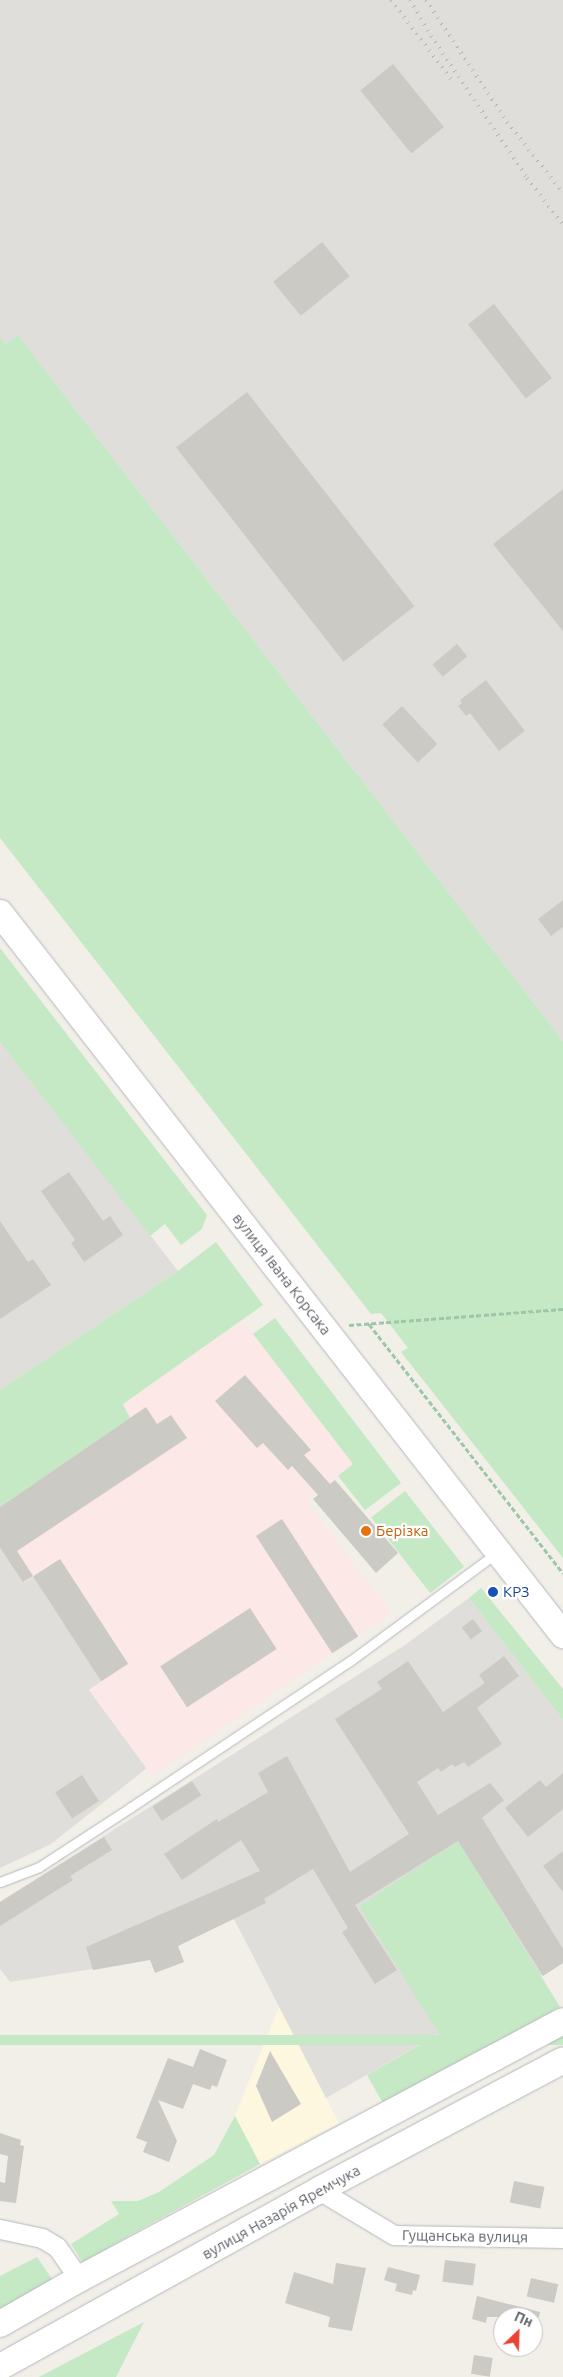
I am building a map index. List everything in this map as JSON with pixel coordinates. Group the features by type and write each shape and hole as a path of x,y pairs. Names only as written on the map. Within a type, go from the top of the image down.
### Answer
{"street":[{"name":"вулиця Івана Корсака","path":"0,913 563,1635"},
{"path":"0,2324 79,2279 373,2124 563,2021"},
{"name":"вулиця Назарія Яремчука","path":"0,2367 319,2190 563,2060"},
{"name":"Гущанська вулиця","path":"319,2190 394,2235 563,2238"},
{"path":"0,2229 42,2238 57,2247 79,2279"}],"lane":[{"path":"0,1882 39,1867 131,1808 350,1661 498,1552"}],"path":[{"path":"323,1327 563,1309"},
{"path":"369,1324 563,1573"}],"shaded area":[{"path":"0,0 563,0 563,1041 18,335 6,344 0,337"},
{"path":"0,1042 178,1271 0,1390"},
{"path":"242,1321 353,1464 306,1501 391,1613 152,1776 89,1690 128,1663 60,1559 24,1582 0,1548 0,1507 130,1418 123,1404"},
{"path":"0,1548 24,1582 60,1559 128,1664 89,1690 147,1768 51,1844 0,1868"},
{"path":"469,1598 563,1720 563,1963 326,2098 234,1919 143,1961 10,1982 0,1969 0,1902 405,1645"},
{"path":"279,2007 339,2123 260,2164 235,2116"}],"green space":[{"path":"18,335 563,1041 563,1558 401,1352 408,1348 381,1313 371,1314 0,838 0,337 6,344"},
{"path":"0,948 207,1215 202,1229 181,1245 165,1224 150,1236 0,1042"},
{"path":"216,1242 263,1305 123,1404 130,1418 0,1507 0,1390 178,1271"},
{"path":"275,1318 401,1483 365,1510 338,1476 353,1464 253,1334"},
{"path":"405,1491 464,1567 430,1593 371,1517"},
{"path":"481,1588 563,1689 563,1720 469,1598"},
{"path":"458,1841 560,2007 384,2105 367,2075 439,2034 359,1906"},
{"path":"0,2035 563,2035 563,2045 0,2045"},
{"path":"235,2116 260,2164 83,2263 71,2244 119,2214 111,2201 138,2201 159,2192 214,2155"},
{"path":"37,2257 54,2282 0,2311 0,2276"},
{"path":"144,2322 116,2377 39,2377"}],"building":[{"path":"393,64 444,127 411,153 360,90"},
{"path":"322,242 350,276 301,316 273,282"},
{"path":"494,304 552,378 526,398 468,324"},
{"path":"247,392 414,606 344,662 176,447"},
{"path":"563,489 563,631 493,544"},
{"path":"457,644 467,656 443,677 432,665"},
{"path":"486,680 525,731 499,751 470,713 466,716 458,706 462,703 460,700"},
{"path":"402,706 437,744 418,762 382,724"},
{"path":"563,900 563,927 551,936 538,919"},
{"path":"69,1172 103,1221 110,1216 123,1235 84,1262 71,1243 75,1240 41,1191"},
{"path":"0,1221 28,1262 33,1259 51,1285 0,1319"},
{"path":"245,1375 311,1450 304,1455 330,1484 335,1480 398,1553 376,1573 313,1499 318,1495 292,1466 288,1470 263,1443 257,1448 215,1401"},
{"path":"146,1407 157,1424 171,1415 187,1438 17,1551 33,1576 23,1582 0,1548 0,1507"},
{"path":"282,1519 358,1636 332,1653 256,1536"},
{"path":"60,1559 128,1664 101,1681 33,1576"},
{"path":"250,1608 277,1649 187,1707 160,1666"},
{"path":"473,1619 482,1631 471,1639 462,1627"},
{"path":"504,1656 519,1676 477,1708 502,1744 468,1767 464,1762 455,1767 452,1764 441,1772 438,1768 417,1782 438,1815 490,1783 504,1800 482,1818 563,1949 563,1963 543,1976 458,1841 355,1905 397,1970 375,1984 342,1932 348,1928 313,1869 264,1899 266,1903 178,1946 184,1962 155,1973 150,1960 93,1970 86,1947 260,1871 241,1840 182,1880 164,1854 217,1819 218,1822 268,1792 258,1773 287,1756 350,1872 409,1834 335,1719 382,1689 377,1682 408,1661 443,1712 485,1683 479,1675"},
{"path":"563,1773 563,1809 528,1837 505,1808 540,1780 546,1787"},
{"path":"82,1775 99,1801 72,1818 55,1792"},
{"path":"192,1781 201,1795 162,1821 153,1807"},
{"path":"104,1837 112,1850 70,1876 73,1880 0,1926 0,1902"},
{"path":"563,1851 563,1892 543,1866"},
{"path":"200,2049 227,2060 217,2087 212,2085 210,2090 193,2084 183,2109 158,2100 177,2141 169,2162 143,2152 147,2142 136,2138 168,2058 193,2067"},
{"path":"270,2051 301,2104 272,2122 256,2086"},
{"path":"0,2133 21,2140 20,2145 24,2146 16,2203 0,2201 0,2182 5,2183 8,2156 0,2154"},
{"path":"514,2181 544,2187 540,2209 510,2203"},
{"path":"445,2260 476,2264 473,2286 442,2282"},
{"path":"336,2263 366,2268 352,2331 328,2327 330,2317 285,2303 294,2272 333,2284"},
{"path":"388,2267 420,2275 416,2291 413,2290 412,2295 395,2291 397,2284 384,2280"},
{"path":"531,2278 558,2284 554,2303 527,2297"},
{"path":"477,2296 520,2307 493,2307 493,2317 487,2317 486,2323 472,2319"},
{"path":"474,2355 493,2358 490,2377 471,2374"}],"railway":[{"path":"391,0 454,83"},
{"path":"410,0 431,36 527,178 563,225"},
{"path":"426,0 507,122 563,193"}],"place":[{"name":"Берізка","path":"366,1531"},
{"name":"КРЗ","path":"493,1592"}]}
